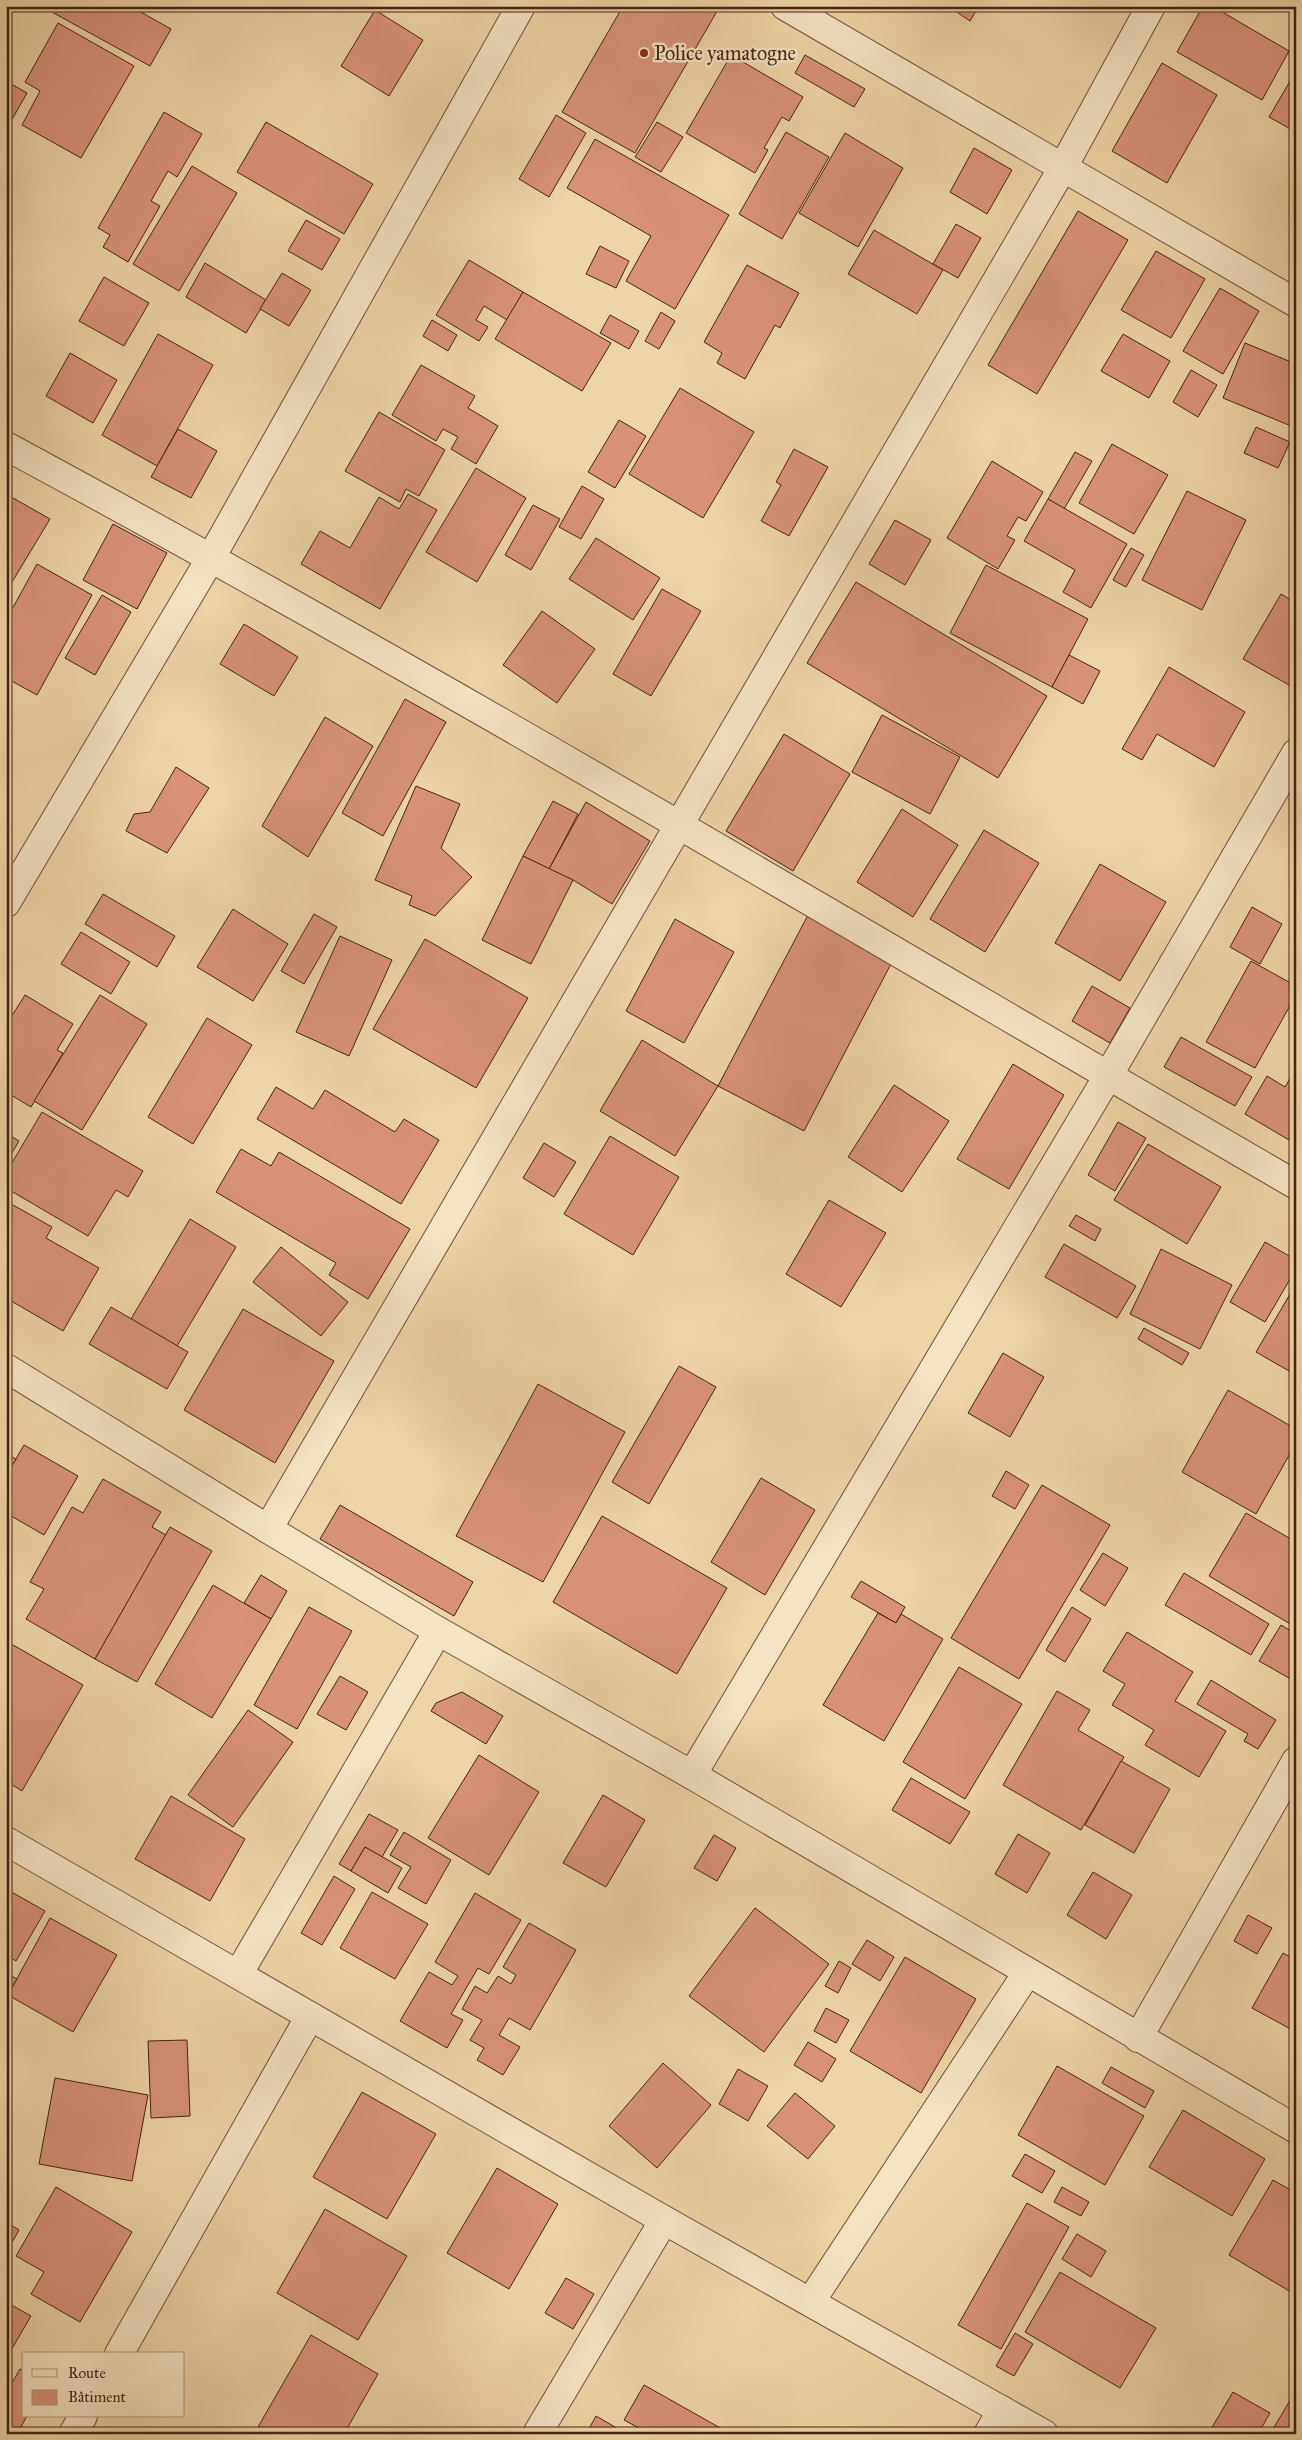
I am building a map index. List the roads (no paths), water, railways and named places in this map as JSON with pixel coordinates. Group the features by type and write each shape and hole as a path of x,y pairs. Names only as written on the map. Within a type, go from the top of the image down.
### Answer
{"street":[{"path":"6,903 212,556 521,6"},
{"path":"785,6 1062,169 1296,303"},
{"path":"268,1530 1062,169 1151,6"},
{"path":"6,446 212,556 679,825 1296,1185"},
{"path":"692,1775 1108,1076 1296,753"},
{"path":"6,1368 268,1530 438,1631 692,1775 1296,2129"},
{"path":"239,1974 438,1631"},
{"path":"1138,2038 1296,1761"},
{"path":"6,1841 664,2220 811,2301 1044,2434"},
{"path":"811,2301 1027,1973"},
{"path":"120,2352 310,2016"},
{"path":"537,2434 664,2220"},
{"path":"988,2434 1002,2410"},
{"path":"73,2434 82,2418"}],"place":[{"name":"Police yamatogne","path":"644,53"}]}
